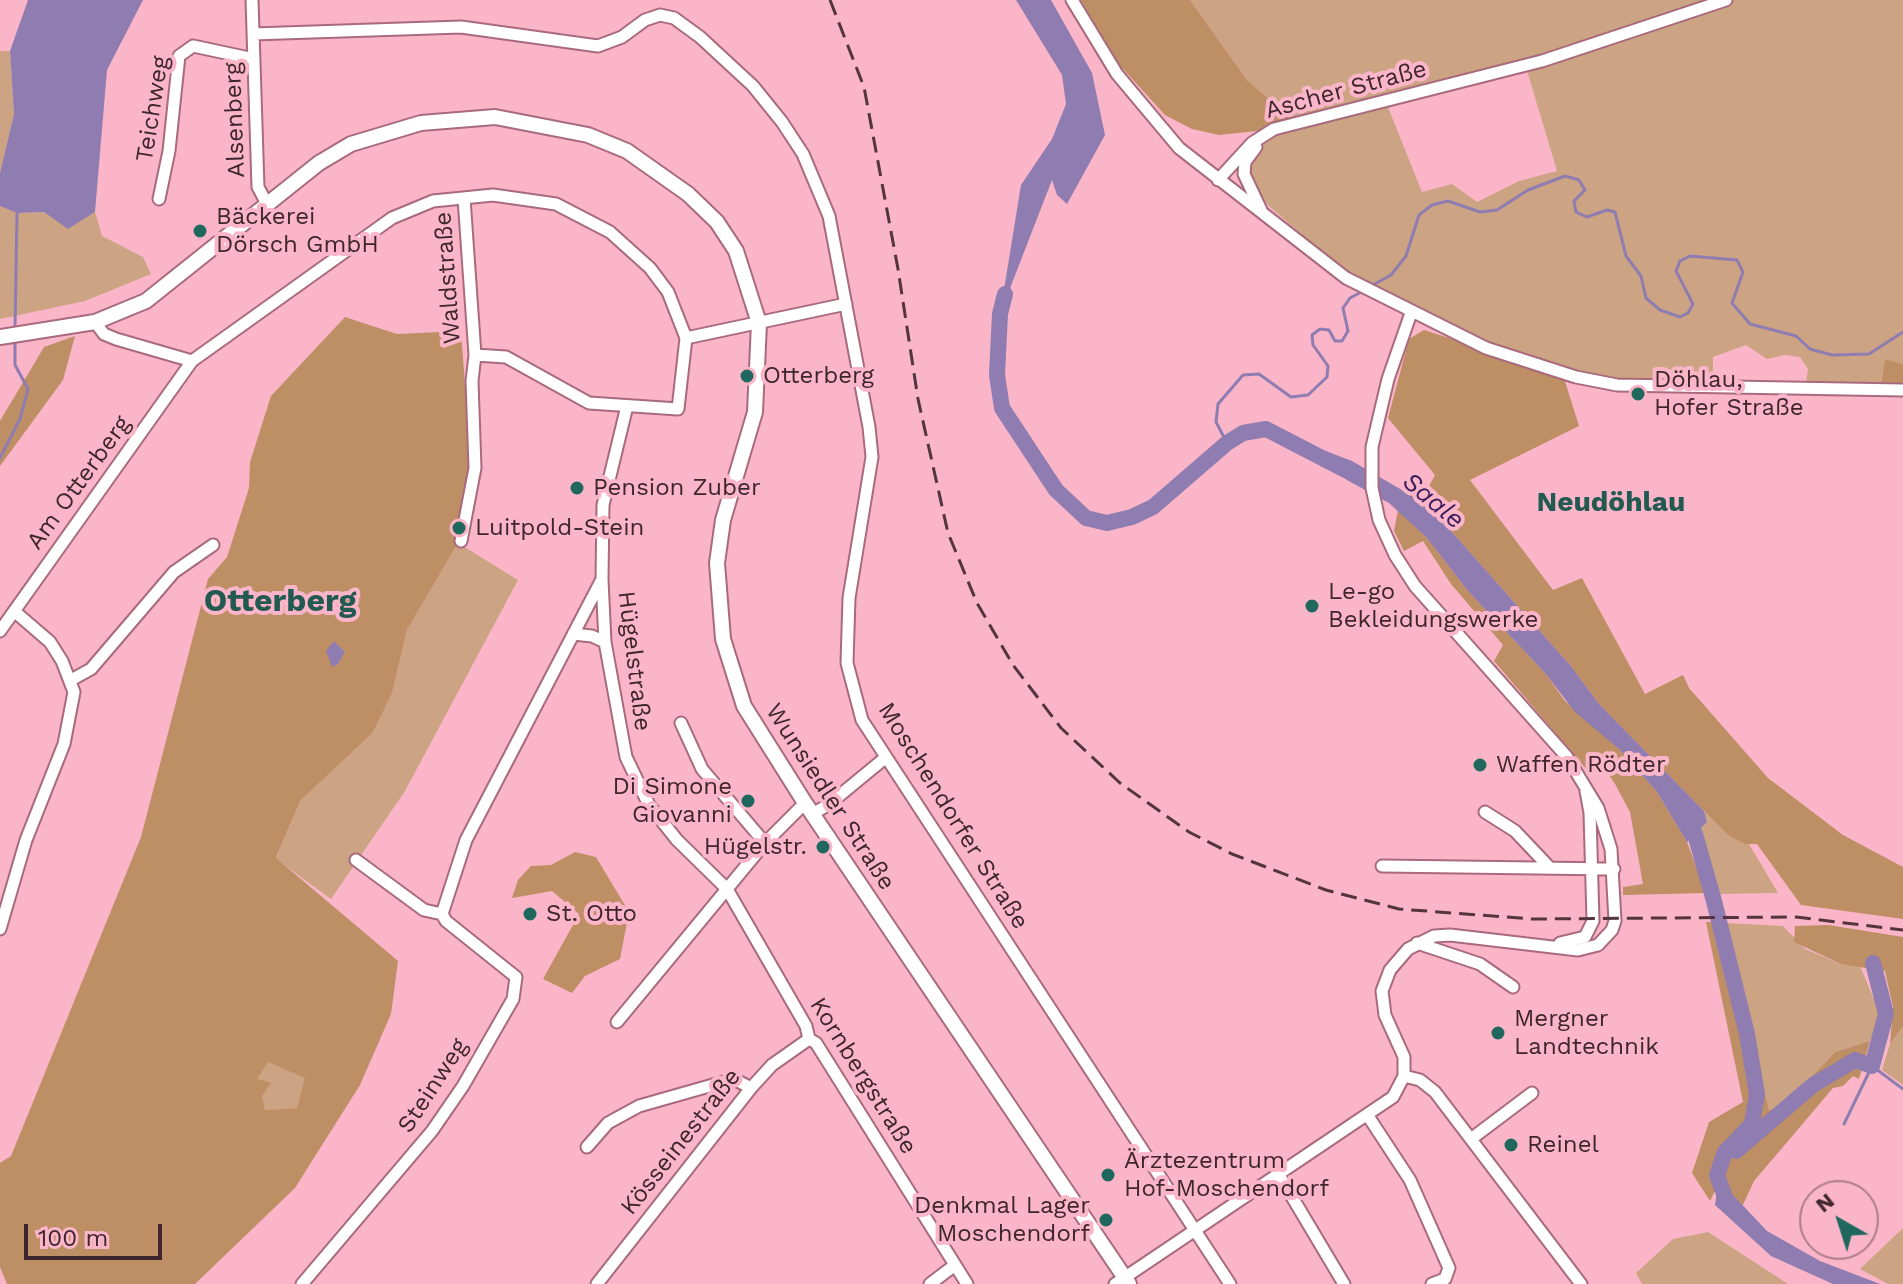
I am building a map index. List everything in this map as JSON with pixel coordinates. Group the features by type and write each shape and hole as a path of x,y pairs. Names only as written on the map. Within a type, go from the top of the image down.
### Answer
{"main road":[{"name":"Wunsiedler Straße","path":"2,338 95,322 146,301 223,241 266,202 351,144 421,123 495,117 588,135 627,151 688,194 717,222 736,251 759,323 755,412 723,520 717,563 723,639 744,706 1123,1282"}],"street":[{"name":"Alsenberg","path":"252,0 258,187 266,202"},
{"path":"1072,0 1117,74 1179,148 1346,278 1411,313 1519,360 1617,385 1903,390"},
{"name":"Ascher Straße","path":"1218,180 1252,143 1274,129 1542,61 1726,0"},
{"name":"Alsenberg","path":"253,34 461,27 598,46 622,37 645,20 660,15"},
{"name":"Moschendorfer Straße","path":"660,15 674,18 700,37 753,86 803,154 829,216 872,457 849,598 847,663 862,720 1230,1284"},
{"name":"Teichweg","path":"159,199 169,151 179,56 193,46 254,59"},
{"path":"1266,217 1247,187 1245,162 1274,129"},
{"name":"Am Otterberg","path":"0,631 192,361 392,218 433,201 493,195 556,204 610,232 650,268 668,292 686,338 678,409"},
{"name":"Waldstraße","path":"461,541 475,468 472,381 475,355 464,198"},
{"path":"686,338 846,304"},
{"path":"1123,1282 1393,1097 1404,1076 1404,1057 1385,1015 1382,991 1396,959 1417,943 1434,936 1450,935 1588,949 1606,938 1615,921 1614,869 1606,827 1585,787 1557,744 1415,586 1395,555 1379,520 1371,473 1372,447 1388,379 1411,313"},
{"path":"95,322 104,334 192,361"},
{"name":"Waldstraße","path":"475,355 506,357 589,403 678,409"},
{"name":"Hügelstraße","path":"627,406 603,505 605,642 622,745 649,805 677,840 727,889"},
{"path":"71,680 91,669 159,586 213,545"},
{"path":"442,914 466,840 602,580"},
{"path":"0,929 26,840 64,744 74,692 71,680 50,642 14,611"},
{"path":"573,634 592,636 605,642"},
{"path":"681,723 702,769 765,843"},
{"path":"617,1022 765,843 809,808 828,805 885,758"},
{"path":"1530,944 1571,943 1590,931 1592,869 1585,787"},
{"path":"1485,812 1515,831 1550,868"},
{"name":"Steinweg","path":"302,1284 432,1131 463,1086 513,999 516,977 446,921 442,914 424,910 356,860"},
{"path":"1382,866 1614,869"},
{"name":"Kornbergstraße","path":"727,889 806,1026 809,1039 816,1043 967,1284"},
{"path":"1417,943 1480,964 1513,987"},
{"name":"Kösseinestraße","path":"597,1284 751,1088 772,1065 809,1039"},
{"path":"1404,1076 1428,1084 1581,1284"},
{"path":"587,1147 608,1123 639,1106 734,1079 751,1088"},
{"path":"1471,1139 1532,1093"},
{"path":"1368,1116 1410,1180 1449,1268 1445,1279 1432,1284"},
{"path":"1279,1175 1344,1284"},
{"path":"930,1284 955,1265"}],"shaded area":[{"path":"28,0 143,0 107,70 95,212 68,229 44,212 17,213 0,206 0,173 14,114 10,51"},
{"path":"1016,0 1051,0 1092,73 1105,135 1067,204 1057,195 1052,180 1000,314 1021,185 1052,139 1066,104 1062,75"},
{"path":"1081,0 1190,0 1247,80 1290,117 1257,131 1219,135 1192,129 1165,115 1114,59"},
{"path":"1190,0 1903,0 1903,364 1885,359 1881,385 1806,383 1808,369 1800,357 1785,355 1767,359 1746,345 1713,357 1713,386 1612,382 1511,358 1353,278 1270,207 1248,181 1254,155 1290,117 1247,80","holes":["1526,67 1557,171 1519,181 1477,202 1452,184 1422,192 1386,102"]},
{"path":"0,51 10,51 14,114 0,173"},
{"path":"0,206 17,213 44,212 68,228 95,212 102,236 143,257 151,274 85,301 0,319"},
{"path":"345,317 397,334 461,331 470,453 458,543 407,630 392,693 373,732 300,801 276,858 398,961 391,1014 360,1085 295,1188 195,1284 7,1284 0,1267 0,1163 11,1156 141,837 208,579 227,557 249,488 250,462 271,396","holes":["268,1062 305,1078 297,1108 265,1110 262,1096 271,1083 257,1079"]},
{"path":"1424,330 1563,375 1579,426 1470,480 1553,590 1582,578 1645,694 1683,675 1689,688 1768,778 1843,835 1903,867 1903,919 1801,905 1757,844 1745,844 1729,836 1704,811 1599,704 1570,665 1451,531 1414,497 1428,488 1435,475 1388,418 1409,339"},
{"path":"75,336 63,380 0,466 0,421 44,347"},
{"path":"1885,359 1903,364 1903,386 1881,385"},
{"path":"1323,450 1352,461 1414,497 1451,531 1570,665 1599,704 1704,811 1707,822 1687,842 1657,792 1619,749 1575,712 1545,673 1468,591 1426,537 1389,503 1347,480"},
{"path":"1398,510 1426,537 1468,591 1545,673 1565,701 1619,749 1657,792 1687,842 1706,893 1623,895 1623,887 1643,884 1630,812 1615,784 1601,763 1587,770 1494,661 1503,645 1451,584 1423,541 1404,551 1394,531"},
{"path":"458,543 518,580 405,791 331,899 276,859 300,801 373,731 392,693 407,630"},
{"path":"334,641 345,652 338,664 332,667 326,651"},
{"path":"1704,811 1729,836 1749,844 1778,893 1718,894 1701,828 1707,822"},
{"path":"575,852 596,857 629,912 620,959 585,976 572,993 543,979 579,914 552,891 512,898 518,880 531,866 551,865"},
{"path":"1706,922 1726,923 1769,1110 1784,1106 1835,1052 1870,1041 1859,1079 1853,1076 1843,1086 1833,1088 1754,1181 1742,1207 1733,1195 1718,1185 1710,1201 1692,1173 1709,1122 1743,1102"},
{"path":"1726,923 1783,926 1805,949 1841,964 1860,966 1881,1016 1870,1041 1835,1052 1784,1106 1769,1110"},
{"path":"1828,925 1903,937 1903,1026 1890,1044 1893,1007 1885,971 1841,964 1794,942 1795,926"},
{"path":"1903,1026 1903,1085 1882,1070 1890,1044"},
{"path":"268,1061 306,1078 297,1108 265,1110 256,1080"},
{"path":"1718,1185 1733,1195 1767,1231 1799,1249 1799,1260 1818,1260 1880,1284 1833,1284 1771,1256 1715,1205"},
{"path":"1903,1228 1903,1284 1888,1284 1860,1269 1869,1260 1879,1260 1879,1251"},
{"path":"1708,1232 1788,1284 1642,1284 1636,1273 1673,1239"}],"waterway":[{"path":"1371,286 1391,275 1406,256 1419,215 1432,205 1448,201 1480,212 1497,210 1528,190 1565,176 1579,180 1585,190 1574,201 1576,212 1587,217 1607,210 1615,212 1626,256 1641,276 1646,298 1660,310 1680,317 1688,313 1693,304 1676,271 1680,261 1690,256 1737,260 1743,272 1732,303 1750,324 1796,336 1810,349 1832,355 1869,354 1903,332"},
{"path":"15,328 17,213"},
{"path":"1227,443 1216,422 1218,404 1243,375 1259,374 1291,397 1308,395 1327,377 1328,366 1313,345 1312,335 1320,329 1329,330 1335,341 1342,341 1348,331 1343,308 1350,298 1365,290"},
{"name":"Saale","path":"1005,294 1000,314 997,375 1002,408 1056,490 1086,518 1107,523 1132,517 1153,507 1227,443 1243,433 1266,429 1355,475"},
{"path":"0,458 20,419 28,389 15,365 15,340"},
{"name":"Saale","path":"1686,816 1695,834 1714,901 1747,1034 1757,1094 1752,1124 1725,1152 1717,1175 1728,1205"},
{"path":"1736,1151 1813,1085 1855,1060 1872,1066 1886,1014 1873,963"},
{"path":"1844,1124 1872,1066 1903,1089"}],"railway":[{"path":"830,0 864,87 898,269 918,399 948,533 977,603 1013,665 1061,728 1120,783 1189,832 1232,854 1326,890 1399,909 1532,919 1796,917 1903,930"}],"place":[{"name":"Bäckerei Dörsch GmbH","path":"200,231"},
{"name":"Otterberg","path":"747,376"},
{"name":"Döhlau, Hofer Straße","path":"1638,394"},
{"name":"Pension Zuber","path":"577,488"},
{"name":"Luitpold-Stein","path":"459,528"},
{"name":"Le-go Bekleidungswerke","path":"1312,606"},
{"name":"Waffen Rödter","path":"1480,765"},
{"name":"Di Simone Giovanni","path":"748,801"},
{"name":"Hügelstr.","path":"823,847"},
{"name":"St. Otto","path":"530,914"},
{"name":"Mergner Landtechnik","path":"1498,1033"},
{"name":"Reinel","path":"1511,1145"},
{"name":"Ärztezentrum Hof-Moschendorf","path":"1108,1175"},
{"name":"Denkmal Lager Moschendorf","path":"1106,1220"}],"district":[{"name":"Neudöhlau","path":"1611,503"},
{"name":"Otterberg","path":"280,602"}]}
